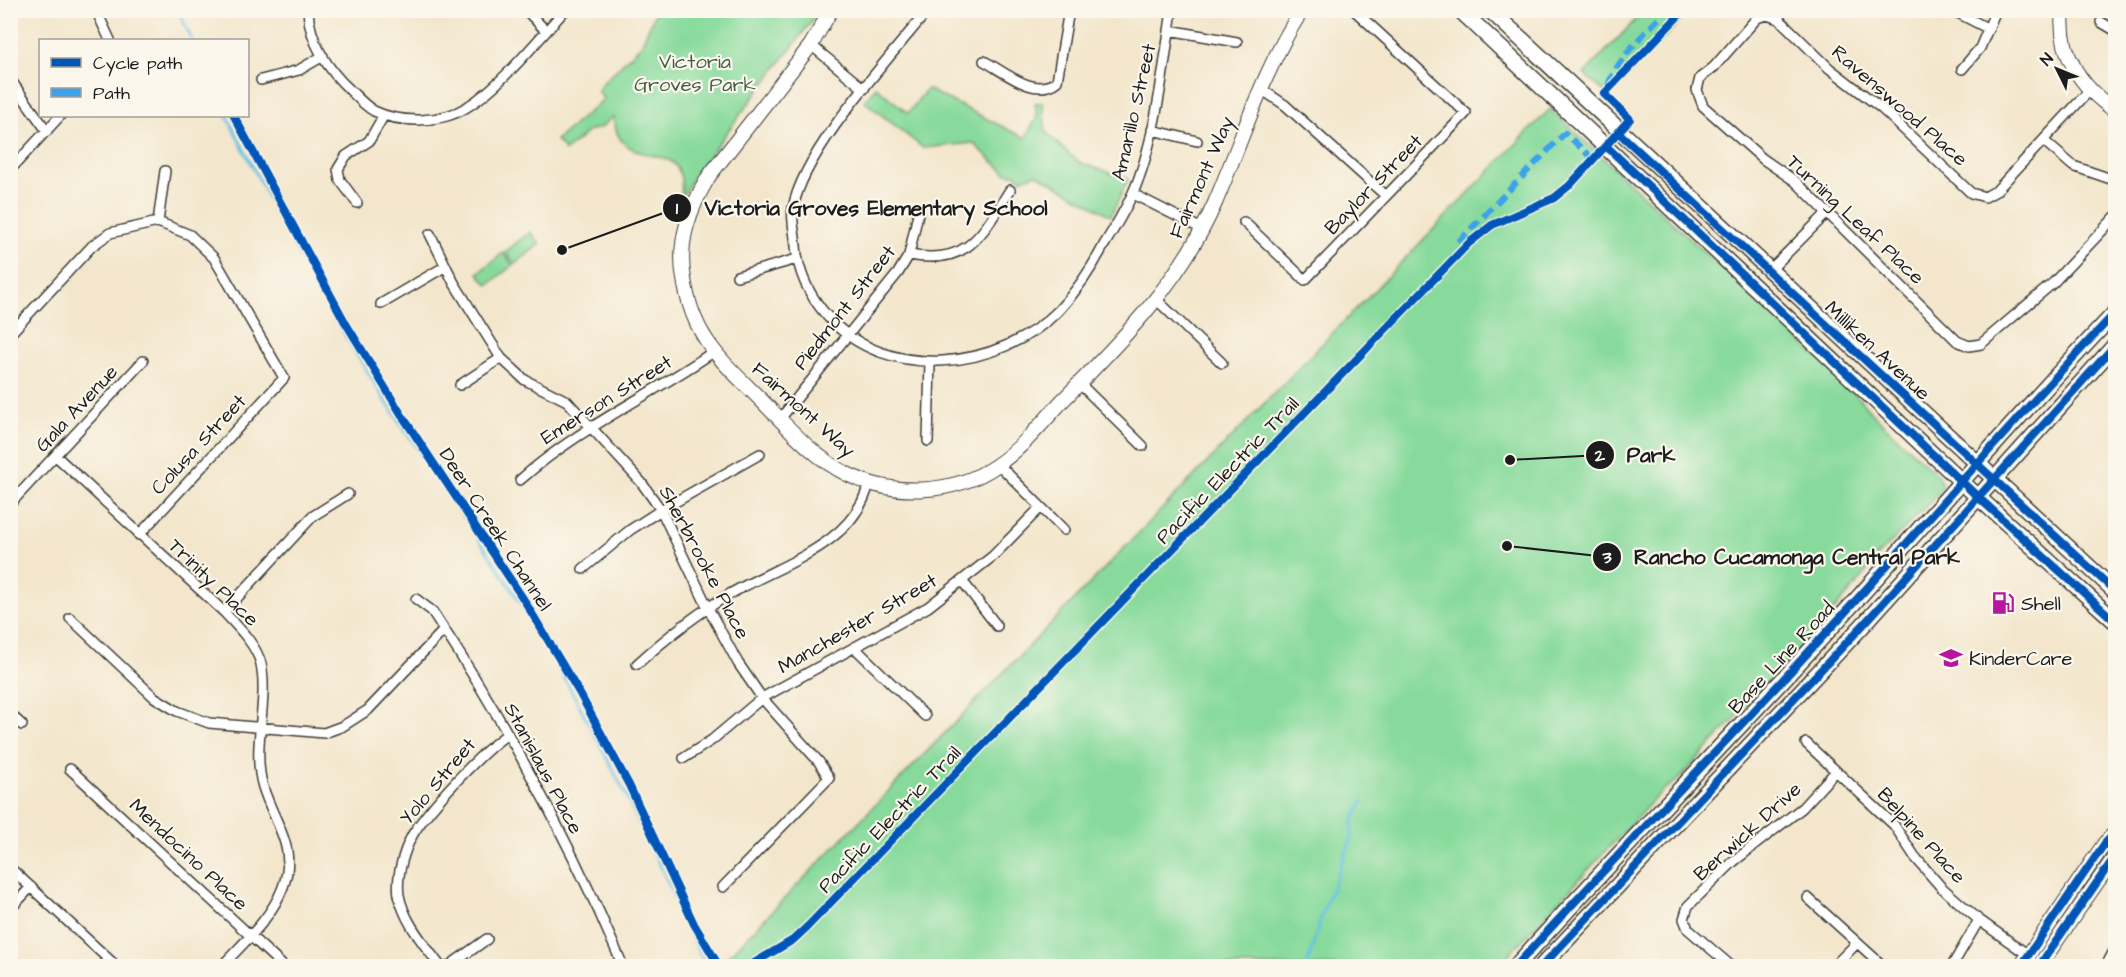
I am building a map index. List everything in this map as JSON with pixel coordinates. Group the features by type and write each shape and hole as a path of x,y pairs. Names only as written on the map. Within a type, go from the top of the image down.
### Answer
{"main road":[{"name":"Milliken Avenue","path":"1460,10 1978,498 2115,622"},
{"name":"Milliken Avenue","path":"1490,10 2115,592"},
{"name":"Base Line Road","path":"1516,966 1601,871 1868,587 1960,480 2115,312"},
{"name":"Base Line Road","path":"1542,966 1865,623 2115,344"}],"street":[{"path":"96,10 110,39"},
{"path":"308,10 312,35 323,56 348,89 372,110 384,115 414,120 438,118 466,109 483,96 565,10"},
{"path":"526,10 546,31"},
{"name":"Fairmont Way","path":"831,10 811,45 709,176 689,214 681,252 683,277 694,318 713,352 780,419 826,460 846,474 869,483 900,490 933,489 964,482 998,464 1080,384 1157,300 1202,230 1261,89 1286,35 1302,10"},
{"name":"Amarillo Street","path":"928,10 864,89 808,165 793,209 797,259 813,300 848,336 866,347 886,355 930,362 967,358 1002,348 1041,326 1059,309 1096,260 1132,194 1152,130 1172,10"},
{"path":"984,61 1036,89 1048,88 1057,81 1069,10"},
{"name":"Baylor Street","path":"1244,222 1305,280 1466,113 1354,10"},
{"path":"1952,10 1989,29"},
{"path":"1962,69 1980,48 1996,10"},
{"path":"2062,10 2062,32 2066,51 2080,80 2089,91 2115,111"},
{"name":"Ravenswood Place","path":"1696,90 1700,78 1714,67 1757,18 1767,15 1779,19 1829,69 1881,108 1971,193 1984,197 1996,191 2044,141"},
{"path":"2101,22 2115,32"},
{"path":"1169,30 1237,42"},
{"path":"811,45 864,89"},
{"path":"261,80 299,70 323,56"},
{"path":"10,79 47,131"},
{"path":"1261,89 1286,105 1386,196"},
{"name":"Turning Leaf Place","path":"1696,90 1703,106 1828,212 1957,341 1969,346 1981,344 2054,283 2115,216"},
{"path":"2089,91 2044,141 2073,166 2110,179 2115,184"},
{"path":"357,203 340,180 338,169 346,156 369,141 384,115"},
{"path":"10,170 59,117"},
{"path":"1152,130 1197,141"},
{"path":"10,334 92,246 110,233 158,222 165,171"},
{"path":"909,255 927,258 946,257 963,251 979,237 1010,190"},
{"path":"1132,194 1202,230"},
{"name":"Piedmont Street","path":"780,419 848,336 909,255 919,209"},
{"path":"1769,271 1828,212"},
{"name":"Colusa Street","path":"139,535 284,378 214,258 203,244 190,235 158,222"},
{"name":"Sherbrooke Place","path":"430,234 476,321 501,358 525,380 567,401 625,462 661,510 708,608 762,698 819,762 829,778 723,887"},
{"path":"737,276 797,259"},
{"path":"381,304 446,266"},
{"path":"1157,300 1222,363"},
{"name":"Emerson Street","path":"520,480 591,425 675,378 713,352"},
{"path":"460,385 501,358"},
{"name":"Gala Avenue","path":"10,504 143,361"},
{"path":"928,441 930,362"},
{"path":"1080,384 1143,446"},
{"path":"583,569 630,530 760,454"},
{"name":"Trinity Place","path":"56,456 224,612 248,639 261,662 262,787 283,832 288,857 283,886 270,915 222,966"},
{"path":"998,464 1064,530"},
{"path":"638,664 672,634 708,608 819,547 839,532 862,506 869,483"},
{"path":"224,612 313,516 348,494"},
{"name":"Manchester Street","path":"684,758 712,740 762,698 928,607 963,582 1040,508"},
{"path":"963,582 997,626"},
{"name":"Stanislaus Place","path":"416,599 432,611 508,734 571,855 623,966"},
{"path":"70,618 165,705 210,723 324,733 343,726 368,710 444,630"},
{"path":"855,648 925,716"},
{"path":"10,714 22,725"},
{"name":"Yolo Street","path":"440,966 410,925 399,895 402,861 413,834 430,811 494,743 508,734"},
{"name":"Belpine Place","path":"1806,743 1894,825 1915,857 1941,887 2025,961 2041,966"},
{"name":"Mendocino Place","path":"70,769 283,966"},
{"name":"Berwick Drive","path":"1731,966 1688,929 1684,919 1688,906 1733,862 1802,808 1836,771"},
{"path":"2025,961 2105,843 2115,832"},
{"path":"2041,966 2115,855"},
{"path":"10,868 116,966"},
{"path":"10,909 32,887"},
{"path":"1808,898 1883,966"},
{"path":"1952,966 1979,920"},
{"path":"449,966 487,939"},
{"path":"1834,966 1857,943"},
{"path":"2106,966 2115,947"}],"green space":[{"path":"1645,10 1690,11 1608,95 1584,74"},
{"name":"Victoria Groves Park","path":"656,11 817,11 695,174 681,199 678,169 664,158 634,150 621,141 613,117 600,128 590,130 565,151 556,140 604,99 598,92 600,86 641,45"},
{"path":"876,87 908,113 927,89 1025,138 1037,117 1035,103 1043,103 1046,132 1070,155 1081,163 1128,179 1111,216 1037,174 1021,179 1016,174 1006,173 973,143 923,148 864,101"},
{"path":"1550,109 1840,378 1877,418 1937,475 1942,485 1939,493 1874,560 1862,578 1806,643 1678,780 1662,791 1498,966 719,966"},
{"path":"530,232 540,244 515,264 505,252"},
{"path":"503,253 513,265 488,285 478,273"}],"waterway":[{"path":"178,10 192,39"},
{"path":"228,117 340,327 400,423 513,591 555,662 624,790 705,966"},
{"path":"1307,966 1321,917 1352,837 1352,823 1363,801"}],"marked path":[{"path":"1608,85 1626,54 1667,10"},
{"path":"1458,242 1565,133 1593,159"}],"cycle path":[{"name":"Pacific Electric Trail","path":"749,966 793,940 807,927 1469,243 1492,225 1554,198 1570,185 1630,119 1604,94 1684,10"},
{"name":"Deer Creek Channel","path":"235,117 345,322 403,417 524,600 580,694 629,785 694,924 719,966"},
{"path":"1618,132 2116,592"},
{"path":"1606,146 1979,498 2116,622"},
{"path":"1516,966 1824,636 2116,312"},
{"path":"1542,966 1865,623 2116,344"},
{"path":"2021,966 2105,843 2116,832"},
{"path":"2039,966 2116,855"}],"place":[{"name":"Victoria Groves Elementary School","path":"562,250"},
{"name":"Park","path":"1510,460"},
{"name":"Rancho Cucamonga Central Park","path":"1507,546"},
{"name":"Shell","path":"2003,603"},
{"name":"KinderCare","path":"1951,658"}]}
